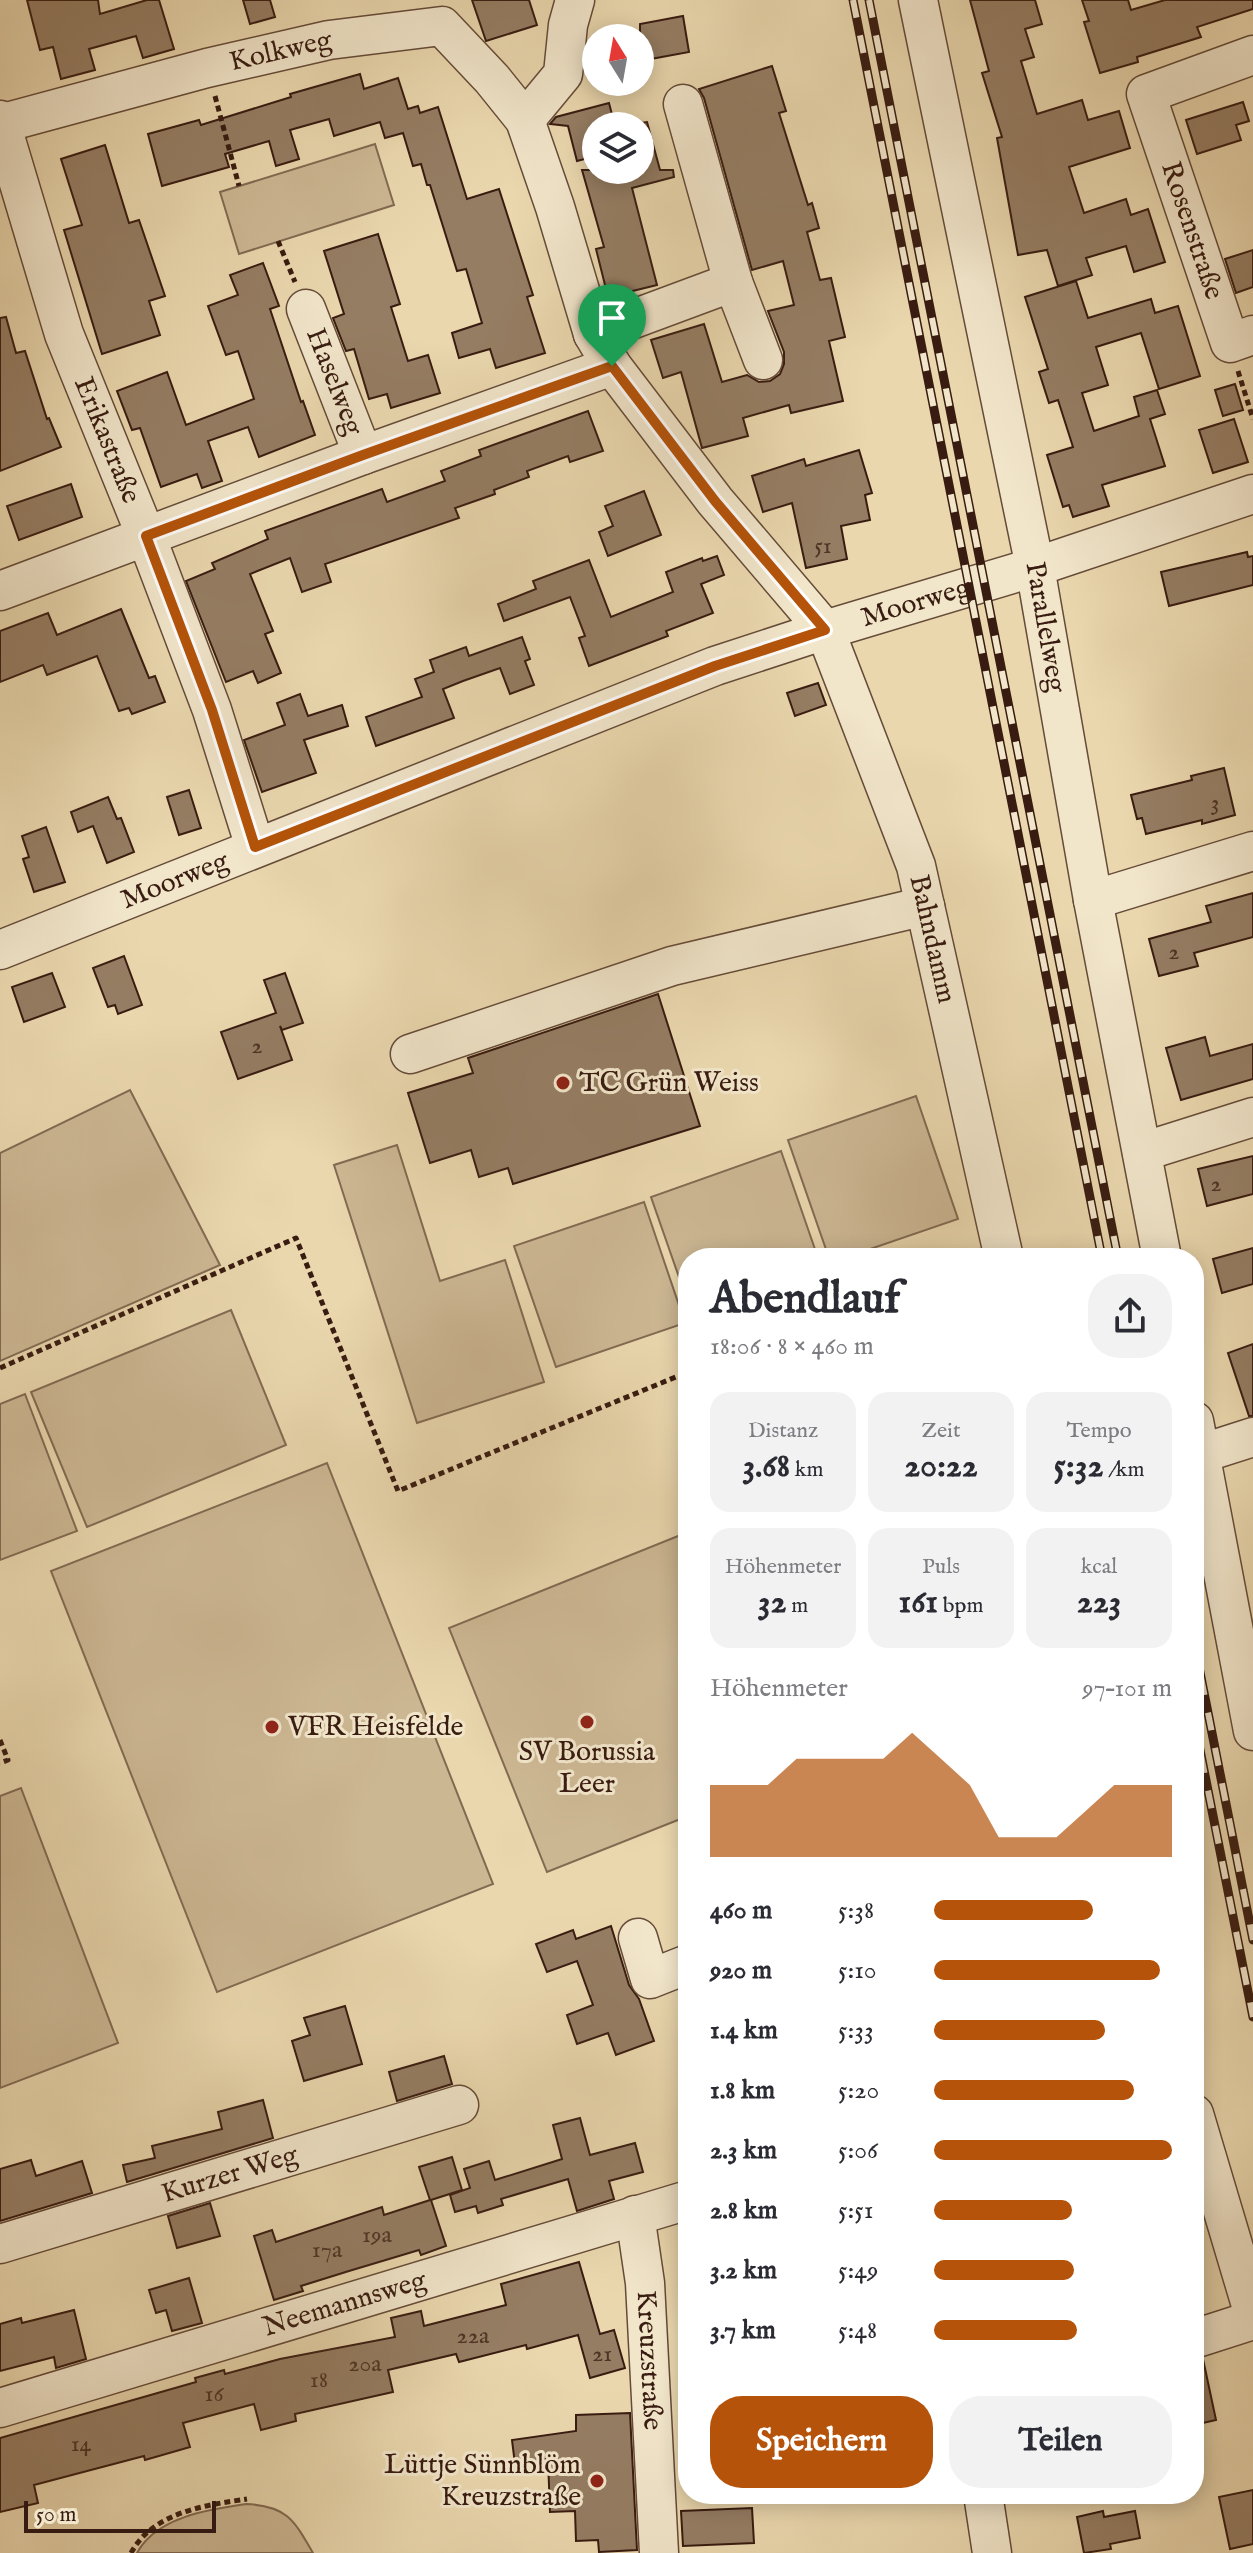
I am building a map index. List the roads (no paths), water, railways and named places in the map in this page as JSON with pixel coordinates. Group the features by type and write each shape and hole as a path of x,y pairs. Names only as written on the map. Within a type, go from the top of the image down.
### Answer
{"street":[{"path":"525,120 563,74 568,25 575,0"},
{"name":"Parallelweg","path":"918,0 1035,567 1093,900 1160,1248"},
{"name":"Kolkweg","path":"0,122 436,13 525,120 593,334 612,366 715,501 825,630"},
{"name":"Rosenstraße","path":"1241,339 1146,94 1253,55"},
{"path":"683,104 733,282 763,360"},
{"name":"Erikastraße","path":"0,122 64,334 212,710 255,847"},
{"path":"593,334 733,282"},
{"name":"Haselweg","path":"306,309 363,455"},
{"name":"Haselweg","path":"0,591 612,366"},
{"name":"Moorweg","path":"0,950 715,666 1035,567 1253,494"},
{"name":"Bahndamm","path":"825,630 916,866 1002,1248"},
{"path":"1093,900 1253,851"},
{"path":"410,1054 672,966 925,906"},
{"path":"1142,1152 1253,1117"},
{"path":"1204,1438 1253,1437"},
{"path":"1204,1475 1253,1731"},
{"path":"638,1938 650,1979 678,1968"},
{"name":"Kurzer Weg","path":"0,2244 459,2105"},
{"path":"1204,2148 1253,2312"},
{"name":"Neemannsweg","path":"0,2408 678,2203"},
{"name":"Kreuzstraße","path":"635,2215 645,2283 659,2553"},
{"path":"1204,2336 1253,2320"},
{"path":"985,2504 992,2553"}],"railway":[{"path":"853,0 1100,1248"},
{"path":"869,0 1116,1248"},
{"path":"1204,1693 1253,1940"},
{"path":"1204,1770 1253,2017"}],"place":[{"name":"TC Grün Weiss","path":"563,1083"},
{"name":"SV Borussia Leer","path":"587,1722"},
{"name":"VFR Heisfelde","path":"272,1727"},
{"name":"Lüttje Sünnblöm Kreuzstraße","path":"597,2481"}]}
